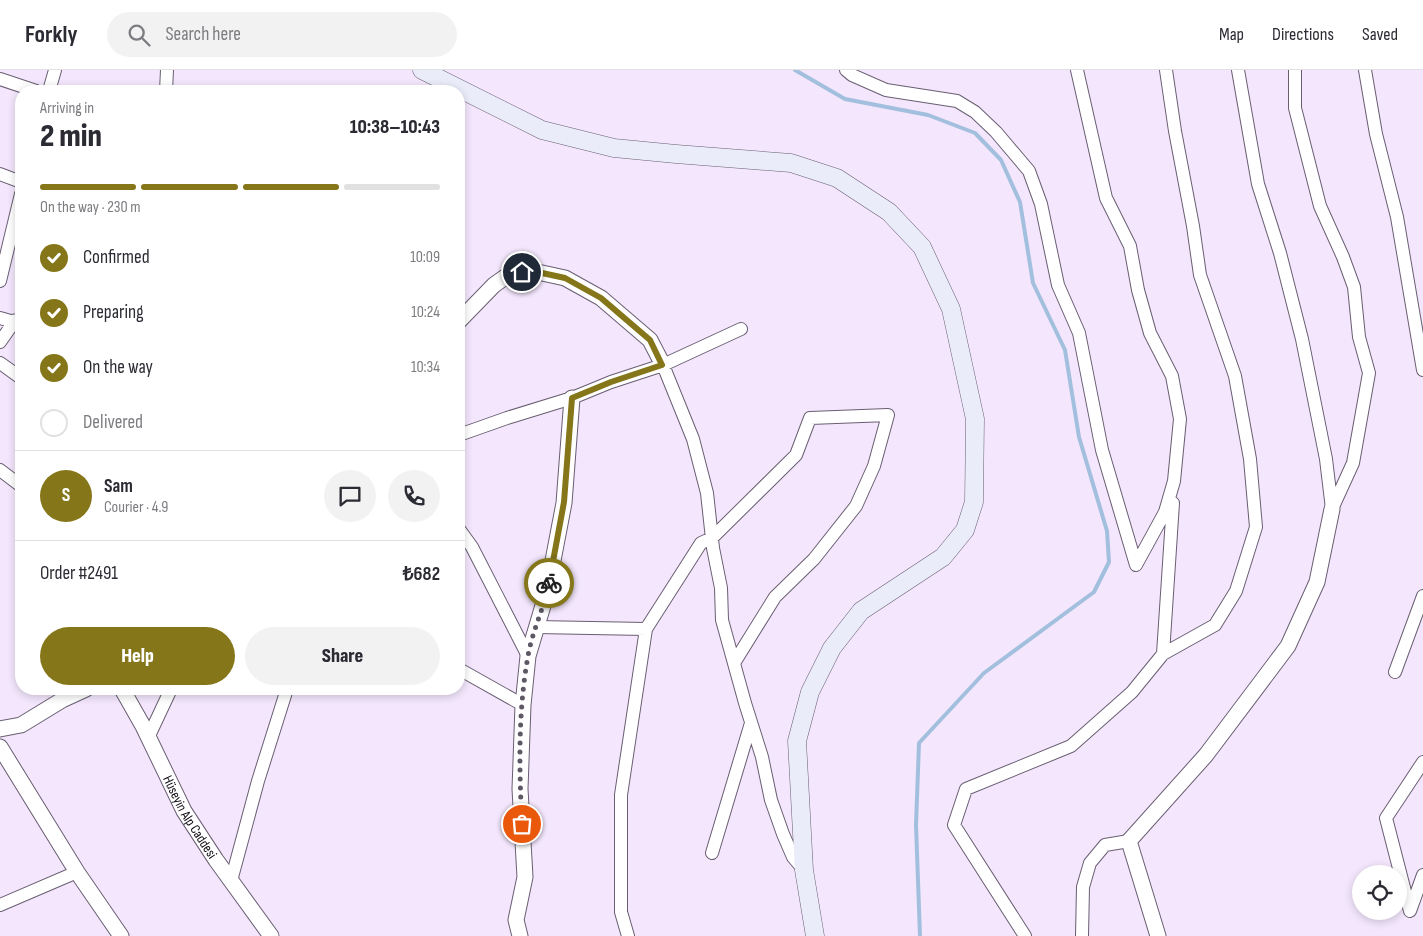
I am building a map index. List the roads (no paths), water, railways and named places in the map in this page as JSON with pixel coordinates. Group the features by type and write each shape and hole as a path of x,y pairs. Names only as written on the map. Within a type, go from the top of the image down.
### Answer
{"main road":[{"path":"422,70 452,85"},
{"path":"465,92 542,130 614,148 791,163 837,178 889,212 922,247 951,309 975,420 974,502 965,530 943,557 862,611 832,648 810,692 796,741 804,870 814,936"}],"street":[{"path":"51,85 55,70"},
{"path":"166,85 167,70"},
{"path":"846,70 852,75 886,90 957,101 975,112 996,132 1029,171 1041,204 1058,285 1079,333 1102,450 1136,565 1165,512 1174,481"},
{"path":"1077,70 1106,198 1130,246 1138,290 1150,333 1172,376 1180,419 1174,481 1163,654"},
{"path":"1025,936 954,825 966,789 1070,746 1132,692 1163,654 1215,625 1236,591 1256,527 1250,459 1235,376 1200,274 1166,70"},
{"path":"1238,70 1258,184 1280,253 1302,339 1326,459 1332,509"},
{"path":"1082,936 1083,887 1090,863 1105,845 1129,841 1206,755 1288,646 1317,582 1332,509 1353,463 1369,374 1359,337 1354,287 1320,206 1295,108 1295,70"},
{"path":"1366,70 1376,134 1397,217 1423,370"},
{"path":"0,79 18,85"},
{"path":"0,174 15,180"},
{"path":"0,281 15,219"},
{"path":"465,315 494,284 511,273 533,271 565,278 601,298 650,340 693,439 707,493 712,538 721,588 722,620 783,834 793,857 804,870"},
{"path":"0,342 12,321"},
{"path":"465,433 572,398 611,382 662,365 741,329"},
{"path":"0,363 15,374"},
{"path":"520,936 516,920 525,877 520,788 523,705 528,656 547,592 564,502 572,398"},
{"path":"628,936 621,912 621,795 646,629 701,542 712,538 796,454 810,418 888,415 874,466 856,506 814,559 775,597 734,663"},
{"path":"0,470 15,481"},
{"path":"465,538 528,656"},
{"path":"1394,672 1423,596"},
{"path":"536,627 646,629"},
{"path":"465,672 523,705"},
{"path":"0,729 21,725 73,695"},
{"name":"Hüseyin Alp Caddesi","path":"125,695 184,811 271,936"},
{"path":"148,738 169,695"},
{"path":"231,881 258,781 285,695"},
{"path":"712,853 751,723"},
{"path":"0,747 77,872 121,936"},
{"path":"1423,762 1386,818 1410,911 1423,875"},
{"path":"1129,841 1158,936"},
{"path":"0,906 77,872"}],"waterway":[{"path":"795,70 845,99 928,115 975,133 1001,160 1020,202 1033,283 1065,350 1079,437 1107,531 1109,562 1094,592 984,673 919,743 916,825 920,936"}]}
